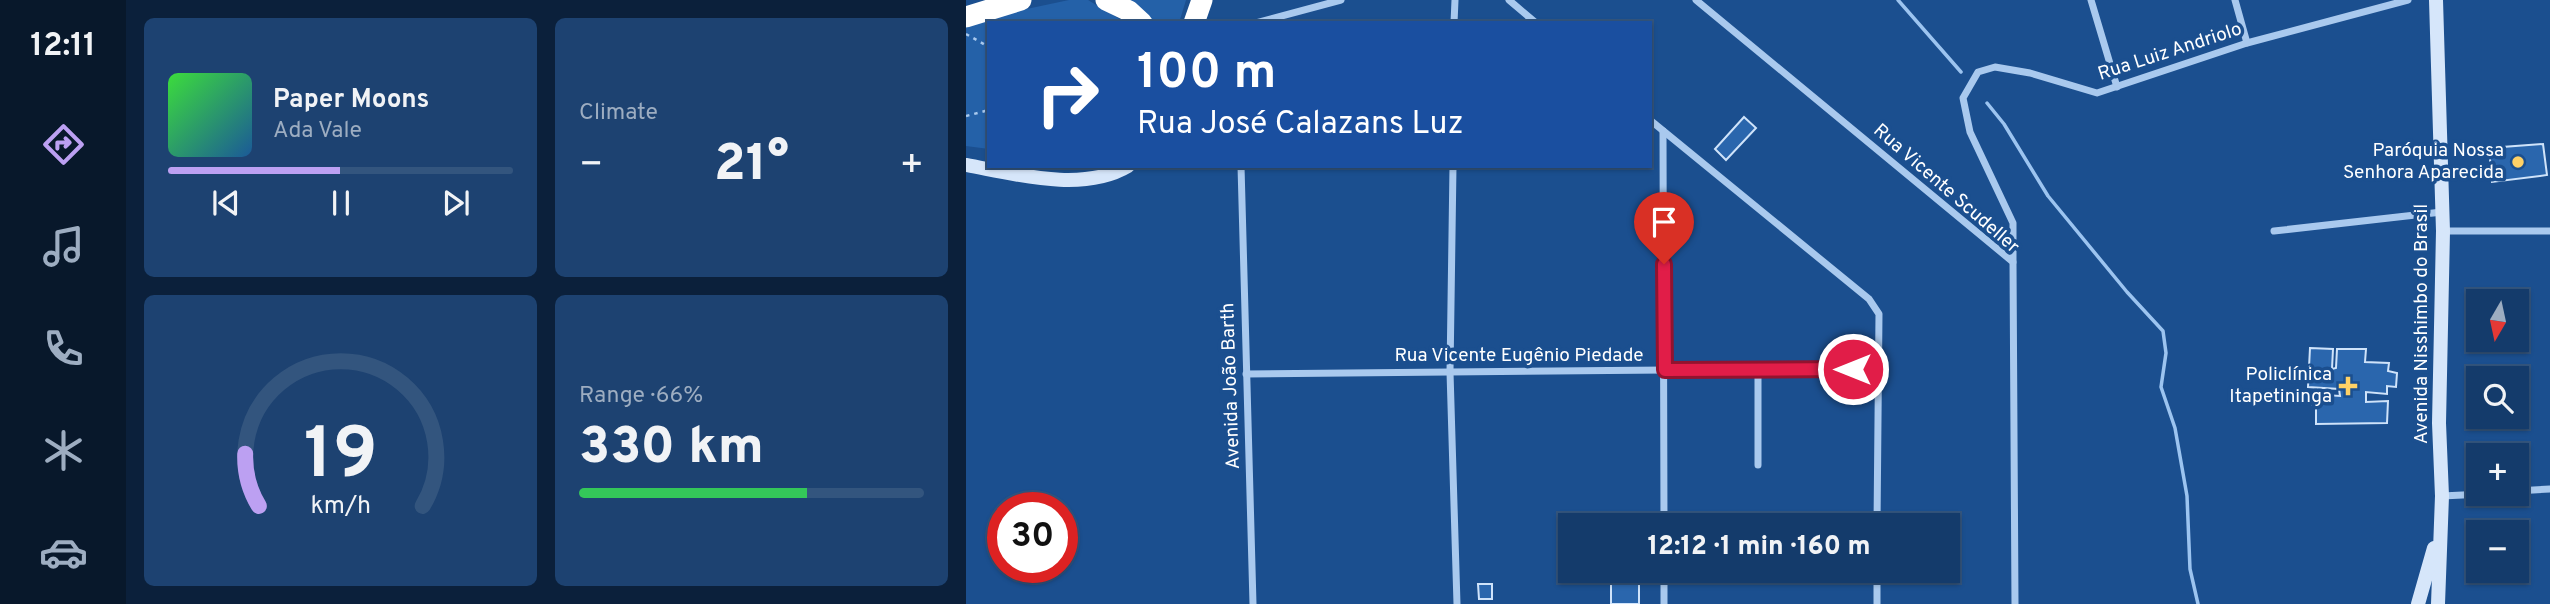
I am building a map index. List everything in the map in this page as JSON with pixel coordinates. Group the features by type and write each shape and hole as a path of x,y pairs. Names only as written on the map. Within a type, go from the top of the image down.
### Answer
{"highway":[{"path":"966,17 1021,0"},
{"path":"1106,0 1129,11 1140,21"},
{"path":"1195,21 1202,0"}],"main road":[{"name":"Avenida Nisshimbo do Brasil","path":"2436,0 2442,212 2439,423 2442,496 2438,604"},
{"path":"966,165 1030,176 1076,179 1116,173 1125,168"},
{"name":"Avenida Nisshimbo do Brasil","path":"2418,604 2441,523"}],"street":[{"path":"1263,21 1341,0"},
{"path":"1454,21 1455,0"},
{"path":"1509,0 1534,21"},
{"name":"Rua Vicente Scudeller","path":"1696,0 2013,262 2015,604"},
{"path":"2091,0 2117,87"},
{"path":"2235,0 2247,43"},
{"path":"2360,0 2364,10"},
{"name":"Rua Luiz Andriolo","path":"2013,262 2013,223 1970,132 1963,98 1968,85 1978,72 1995,67 2030,73 2097,93 2247,43 2408,0"},
{"path":"1652,122 1869,299 1879,314 1877,513"},
{"path":"1663,131 1664,513"},
{"name":"Avenida João Barth","path":"1241,168 1253,604"},
{"path":"1453,168 1450,372 1457,604"},
{"path":"2274,231 2442,212"},
{"path":"2442,231 2550,231"},
{"name":"Rua Vicente Eugênio Piedade","path":"1246,374 1877,368"},
{"path":"1758,369 1758,465"},
{"path":"2529,490 2550,489"},
{"path":"2442,496 2466,495"},
{"path":"1664,583 1664,604"},
{"path":"1877,583 1877,604"}],"path":[{"path":"966,34 987,46"},
{"path":"966,116 987,111"}],"shaded area":[{"path":"1069,0 1088,0 1123,21 987,21 987,149 966,146 966,22"},
{"path":"1128,0 1186,0 1180,21 1152,21"}],"building":[{"path":"1744,117 1756,128 1726,160 1715,149"},
{"name":"Paróquia Nossa Senhora Aparecida","path":"2543,144 2547,175 2492,182 2489,148"},
{"name":"Policlínica Itapetininga","path":"2310,348 2333,349 2332,369 2336,368 2337,349 2366,349 2365,362 2389,363 2388,371 2397,373 2396,387 2387,386 2387,394 2366,392 2366,402 2388,401 2387,423 2316,424 2316,405 2310,404 2310,394 2340,396 2339,389 2308,387"},
{"path":"1611,583 1639,583 1639,604 1611,604"},
{"path":"1478,584 1492,584 1492,599 1479,599"}],"waterway":[{"path":"1898,0 1961,72"},
{"path":"1987,103 2004,124 2048,196 2127,292 2163,331 2166,353 2161,387 2175,428 2187,496 2190,569 2198,604"}],"place":[{"name":"Paróquia Nossa Senhora Aparecida","path":"2518,162"},
{"name":"Policlínica Itapetininga","path":"2348,386"}],"route":[{"path":"1664,264 1665,370 1853,369"}]}
